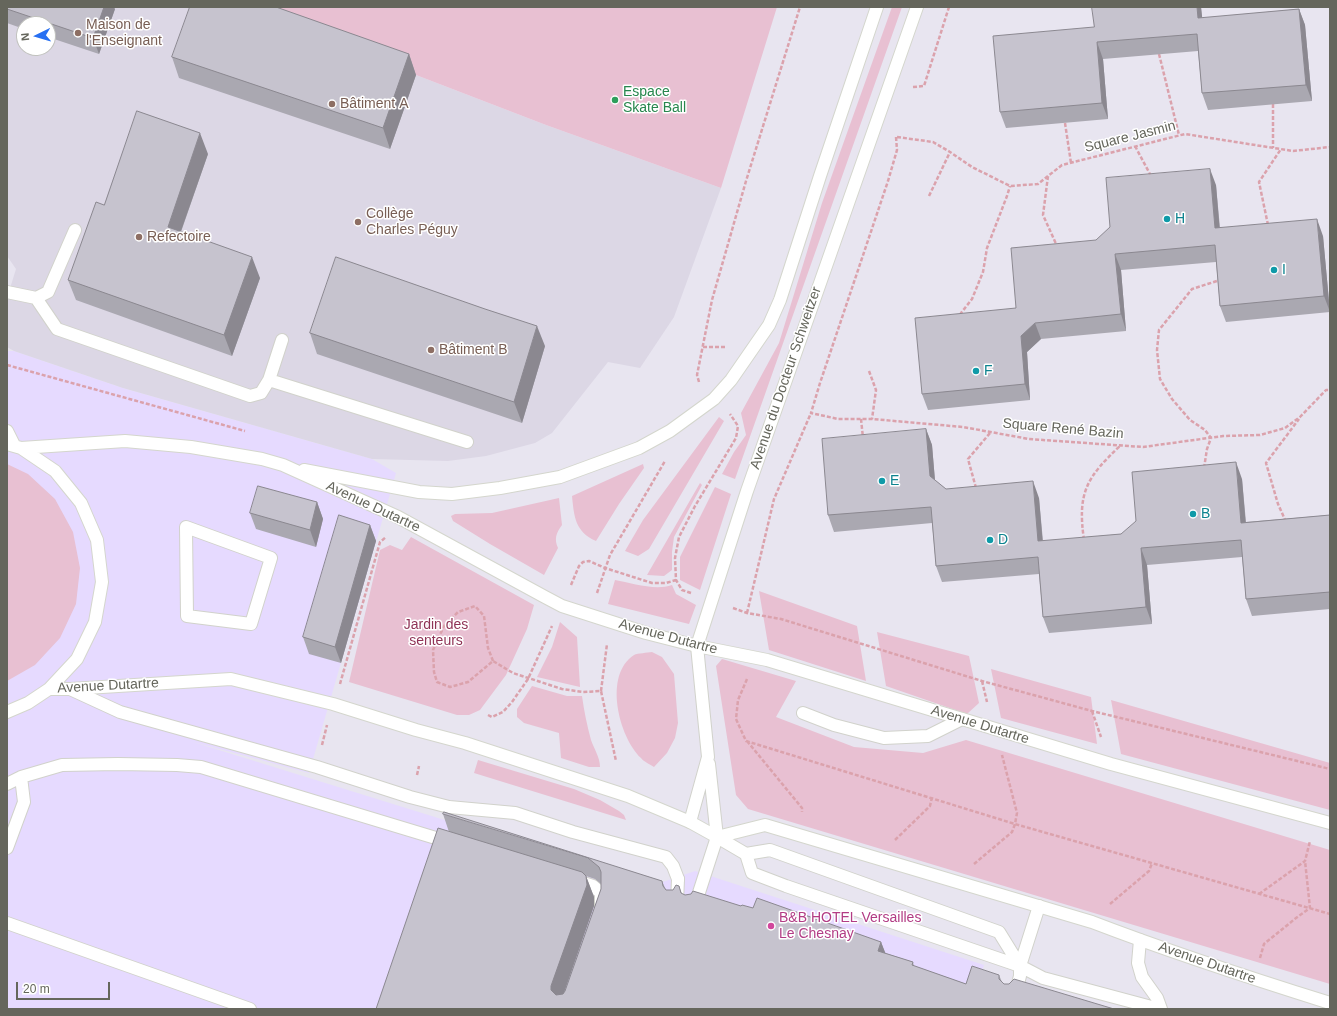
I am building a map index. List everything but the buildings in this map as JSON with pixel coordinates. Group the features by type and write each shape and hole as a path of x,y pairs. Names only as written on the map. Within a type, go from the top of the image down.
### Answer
{"main road":[{"path":"283,465 419,492 452,494 500,488 560,476 639,448 670,431 714,399 731,380 769,326 780,300 877,7"},
{"name":"Avenue du Docteur Schweitzer","path":"717,837 696,646 747,491 917,7"},
{"path":"7,292 36,298 48,292 75,230"},
{"path":"36,298 57,329 250,396 261,393 269,380 282,340"},
{"path":"269,380 467,442"},
{"path":"7,431 14,446 55,471 81,503 97,540 102,582 95,622 77,659 49,689 28,703 7,712"},
{"name":"Avenue Dutartre","path":"14,446 125,441 191,447 262,459 283,465 398,517 562,606 646,633 696,646 767,660 1111,764 1330,823"},
{"path":"186,527 271,558 251,624 187,616 186,527"},
{"name":"Avenue Dutartre","path":"49,689 232,679 333,704 416,730 465,743 628,796 690,822 717,837 764,825 1092,922 1253,980 1330,1003"},
{"path":"70,689 120,712 317,767 410,797 449,807 515,813 573,832 666,857 673,866 678,879 677,904"},
{"path":"803,713 834,724 884,738 928,736 962,719"},
{"name":"Avenue du Docteur Schweitzer","path":"690,822 708,757"},
{"path":"7,784 21,777 62,765 133,764 201,767 458,845"},
{"path":"7,848 24,802 21,777"},
{"path":"694,909 717,837 746,854 770,850 999,932 1020,966"},
{"path":"746,854 752,873 1020,966 1043,978 1160,1009"},
{"path":"565,877 594,886 602,894 602,907 596,922"},
{"path":"1014,998 1020,976 1020,966 1039,906"},
{"path":"7,924 250,1009"},
{"path":"1140,940 1138,963 1142,976 1157,998 1160,1009"}],"path":[{"path":"800,7 746,181 712,300 698,380 731,416 738,426 736,438 695,506 679,537 675,558 676,580 682,590 747,613 781,619 982,681 1092,711 1330,769"},
{"path":"908,87 924,86 949,7"},
{"path":"1159,54 1179,136"},
{"path":"1273,104 1273,148"},
{"path":"1065,123 1071,162"},
{"path":"747,613 774,499 811,413 890,175 897,150 896,132"},
{"name":"Square Jasmin","path":"1010,186 1038,184 1062,165 1185,134 1293,151 1330,147"},
{"path":"896,137 933,142 972,167 1010,186 987,248 983,272 972,299 961,313 960,320"},
{"path":"1135,146 1152,178"},
{"path":"1268,226 1260,182 1281,149"},
{"path":"929,196 950,152"},
{"path":"1048,176 1043,216 1058,248"},
{"path":"1205,475 1204,467 1207,449 1211,438 1205,430 1190,420 1168,392 1160,379 1157,350 1159,330 1192,289 1222,279"},
{"path":"7,365 251,433"},
{"path":"869,371 876,390 872,419"},
{"name":"Square René Bazin","path":"811,413 838,419 872,419 963,427 1029,439 1143,447 1223,436 1260,435 1285,428 1300,417 1326,390 1330,390"},
{"path":"1286,523 1278,504 1266,463 1300,417"},
{"path":"861,419 864,445"},
{"path":"589,615 610,555 676,442 670,431"},
{"path":"978,495 968,459 990,432"},
{"path":"1084,541 1081,522 1082,502 1089,480 1103,462 1121,445"},
{"path":"317,767 333,704 345,671 380,542 393,531 398,517"},
{"path":"493,661 468,682 450,687 437,682 434,672 433,650 444,626 458,612 475,606 484,616 488,648 493,661 513,673 562,689 583,692 601,691"},
{"path":"607,641 601,691 616,761"},
{"path":"756,658 738,700 736,719 746,741 802,808 802,815"},
{"path":"954,881 1012,832 1015,824 1017,813 995,730"},
{"path":"746,741 1015,824 1330,914"},
{"path":"872,857 894,841 930,806 932,798"},
{"path":"1310,908 1305,861 1315,818"},
{"path":"1259,894 1305,861"},
{"path":"1092,922 1094,917 1149,871 1152,863"},
{"path":"1253,980 1264,944 1310,908"}],"shaded area":[{"name":"Collège Charles Péguy","path":"7,7 225,7 416,75 546,125 721,188 674,317 640,368 608,362 552,433 535,443 486,456 448,461 372,459 123,388 14,351 7,347 7,298 16,269 7,256"},
{"path":"7,351 14,351 123,388 372,459 396,473 309,773 190,741 654,885 695,871 984,965 970,1009 7,1009"}],"green space":[{"name":"Espace Skate Ball","path":"225,7 777,7 721,188 546,125 416,75"},
{"path":"892,7 902,7 735,479 722,474 734,452 746,435 741,413 779,343 822,203"},
{"path":"719,417 724,421 649,549 638,556 625,551 643,520"},
{"path":"7,464 28,474 55,499 73,532 80,568 76,604 60,638 35,665 7,681"},
{"path":"643,464 644,468 596,541 589,537 577,523 572,496"},
{"path":"700,483 702,485 674,537 672,570 664,576 647,575"},
{"path":"715,487 731,494 700,590 680,580 680,557"},
{"path":"559,498 562,525 556,536 558,548 544,575 453,521 451,516 455,514 492,513"},
{"name":"Jardin des senteurs","path":"411,537 534,605 527,629 506,675 480,710 469,715 457,715 349,682 380,550 390,545 402,550"},
{"path":"615,580 651,587 665,587 672,585 676,594 696,605 689,624 608,604"},
{"path":"759,591 857,626 866,681 769,650"},
{"path":"560,622 577,637 580,687 537,677 552,647"},
{"path":"877,632 969,656 979,703 967,714 886,686"},
{"path":"652,652 662,657 674,674 678,723 675,738 667,753 654,767 642,759 626,736 618,706 617,691 619,677 624,664 634,655"},
{"path":"722,659 796,681 776,717 854,747 923,753 966,740 1330,850 1330,984 748,809 736,795 716,666"},
{"path":"991,669 1091,697 1097,744 1001,718"},
{"path":"532,686 567,696 582,696 592,743 598,756 600,767 589,767 561,758 559,733 524,723 517,717 517,709"},
{"path":"1111,700 1330,763 1330,810 1121,754"},
{"path":"478,760 574,789 600,800 619,811 624,815 626,820 474,773"}],"place":[{"name":"Maison de l'Enseignant","path":"78,33"},
{"name":"Espace Skate Ball","path":"615,100"},
{"name":"Bâtiment A","path":"332,104"},
{"name":"H","path":"1167,219"},
{"name":"Collège Charles Péguy","path":"358,222"},
{"name":"Refectoire","path":"139,237"},
{"name":"I","path":"1274,270"},
{"name":"Bâtiment B","path":"431,350"},
{"name":"F","path":"976,371"},
{"name":"E","path":"882,481"},
{"name":"B","path":"1193,514"},
{"name":"D","path":"990,540"},
{"name":"B&B HOTEL Versailles Le Chesnay","path":"771,926"}]}
